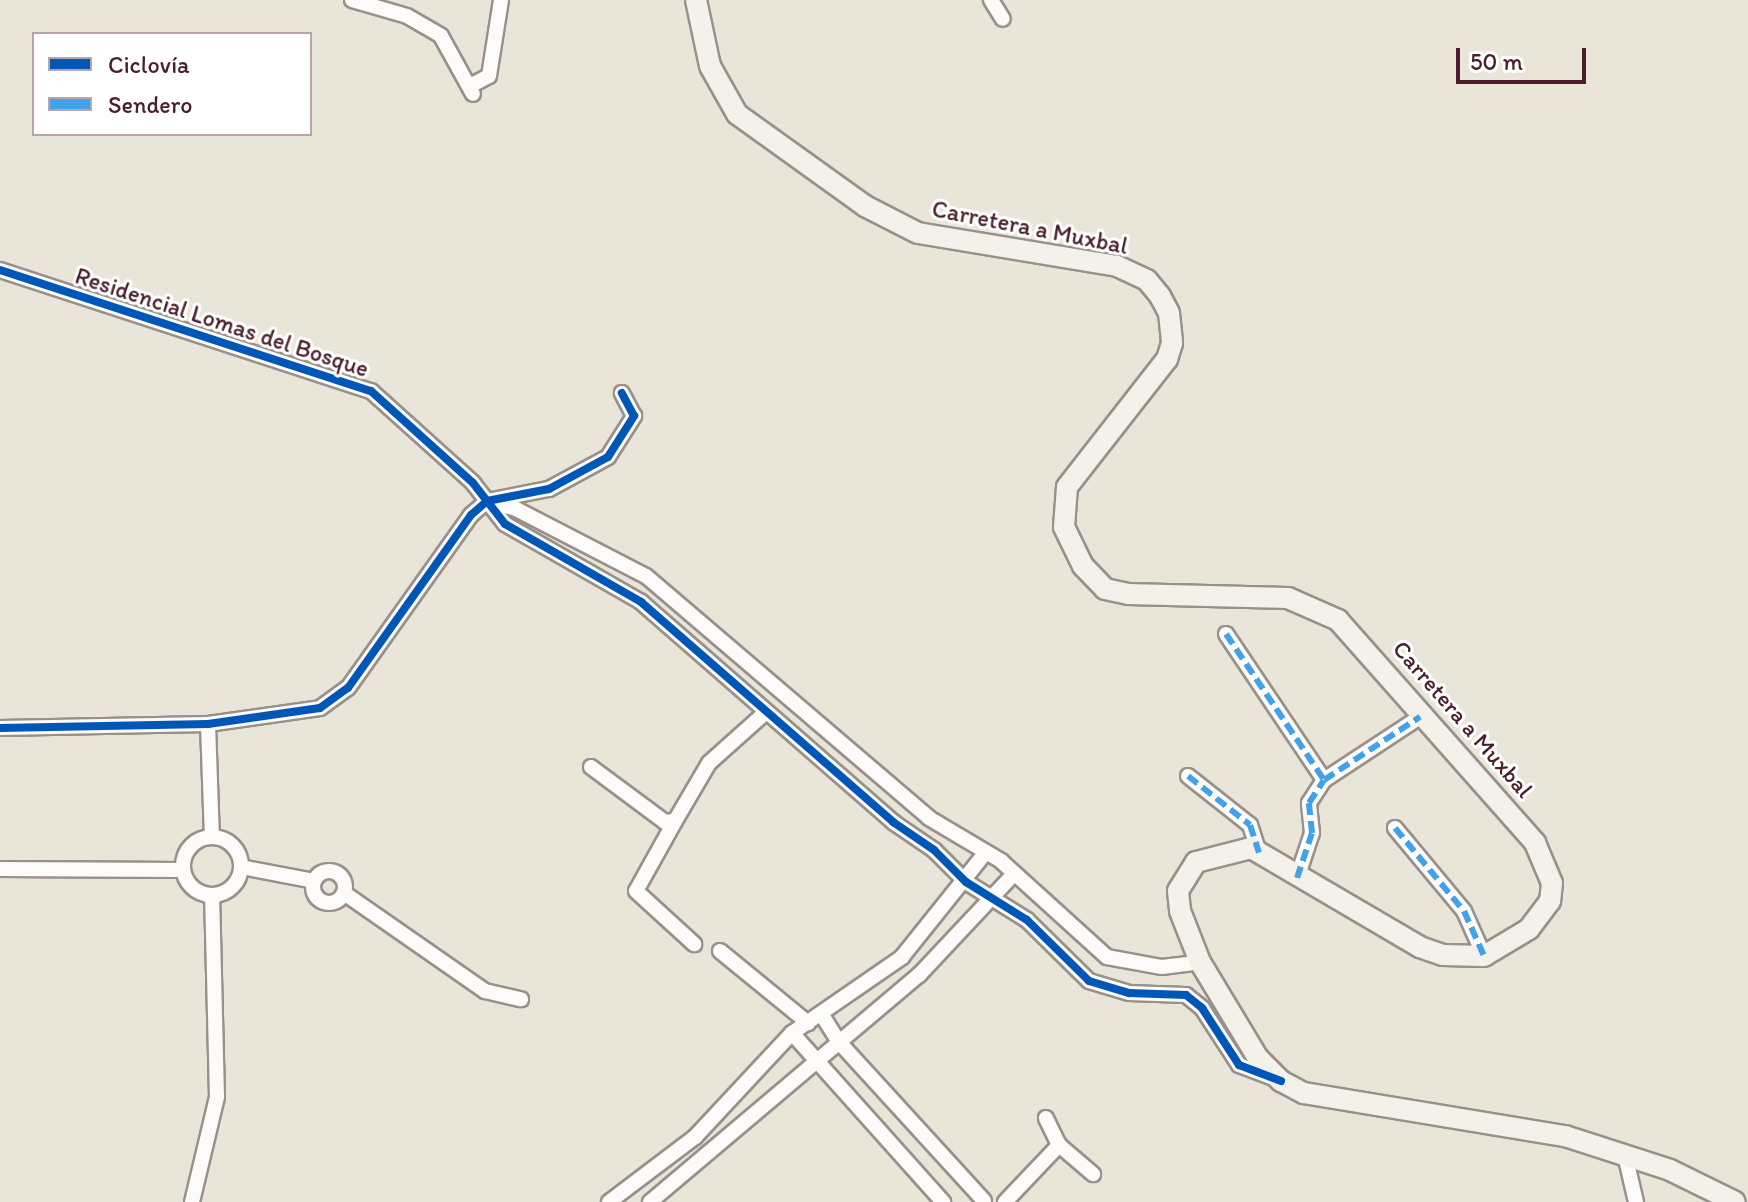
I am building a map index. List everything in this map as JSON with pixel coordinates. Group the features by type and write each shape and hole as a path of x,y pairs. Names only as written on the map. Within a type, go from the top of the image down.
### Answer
{"main road":[{"name":"Carretera a Muxbal","path":"696,0 710,66 737,114 865,206 918,233 1117,266 1147,280 1169,313 1172,343 1167,359 1067,487 1064,527 1083,566 1105,589 1303,601 1353,631 1420,717 1510,811 1535,843 1552,883 1541,917 1510,944 1484,956"},
{"path":"1484,956 1443,955 1420,947 1297,878 1251,848 1212,855 1184,874 1178,891 1180,911 1200,962 1258,1058 1281,1081 1319,1097 1513,1124 1670,1170 1735,1202"}],"street":[{"path":"352,0 407,16 441,36 472,90 489,76 501,0"},
{"path":"991,0 1003,19"},
{"name":"Residencial Lomas del Bosque","path":"0,270 371,391 525,539 641,602 765,713 966,882 1027,920 1089,981 1129,993 1186,995 1202,1008 1239,1065 1281,1081"},
{"path":"0,728 208,724 304,713 335,699 487,501 549,489 608,457 634,416 622,393"},
{"path":"487,501 516,509 646,576 929,818 986,852 1107,957 1162,967 1200,962"},
{"path":"1226,634 1324,780"},
{"path":"694,944 636,891 709,763 765,713"},
{"path":"1297,878 1312,833 1309,803 1324,780 1420,717"},
{"path":"208,724 212,837"},
{"path":"591,767 665,822 675,821"},
{"path":"1188,776 1250,825 1259,853"},
{"path":"1395,828 1464,911 1484,956"},
{"path":"212,837 229,843 241,867 235,883 212,895 196,891 183,870 190,847 212,837"},
{"path":"609,1202 695,1137 792,1033 902,957 966,882 986,852"},
{"path":"241,867 314,881"},
{"path":"0,869 183,870"},
{"path":"344,893 325,902 315,894 314,881 323,871 337,873 344,893 485,991 521,999"},
{"path":"650,1202 919,975 994,901 1013,875"},
{"path":"192,1202 217,1097 212,895"},
{"path":"720,951 808,1023"},
{"path":"822,1015 839,1042 985,1202"},
{"path":"792,1033 814,1063 943,1202"},
{"path":"1046,1118 1059,1145 1093,1174"},
{"path":"1005,1202 1059,1145"},
{"path":"1625,1155 1636,1202"},
{"path":"968,1202 985,1202"}],"marked path":[{"path":"1226,634 1324,780"},
{"path":"1297,878 1312,833 1309,803 1324,780 1420,717"},
{"path":"1188,776 1250,825 1259,853"},
{"path":"1395,828 1464,911 1484,956"}],"cycle path":[{"path":"0,270 371,391 473,483 505,524 641,602 893,822 934,850 966,882 1027,920 1089,981 1129,993 1186,995 1202,1008 1239,1065 1281,1081"},
{"path":"0,728 208,724 320,708 348,688 471,515 487,501 549,489 608,457 634,416 622,393"}]}
